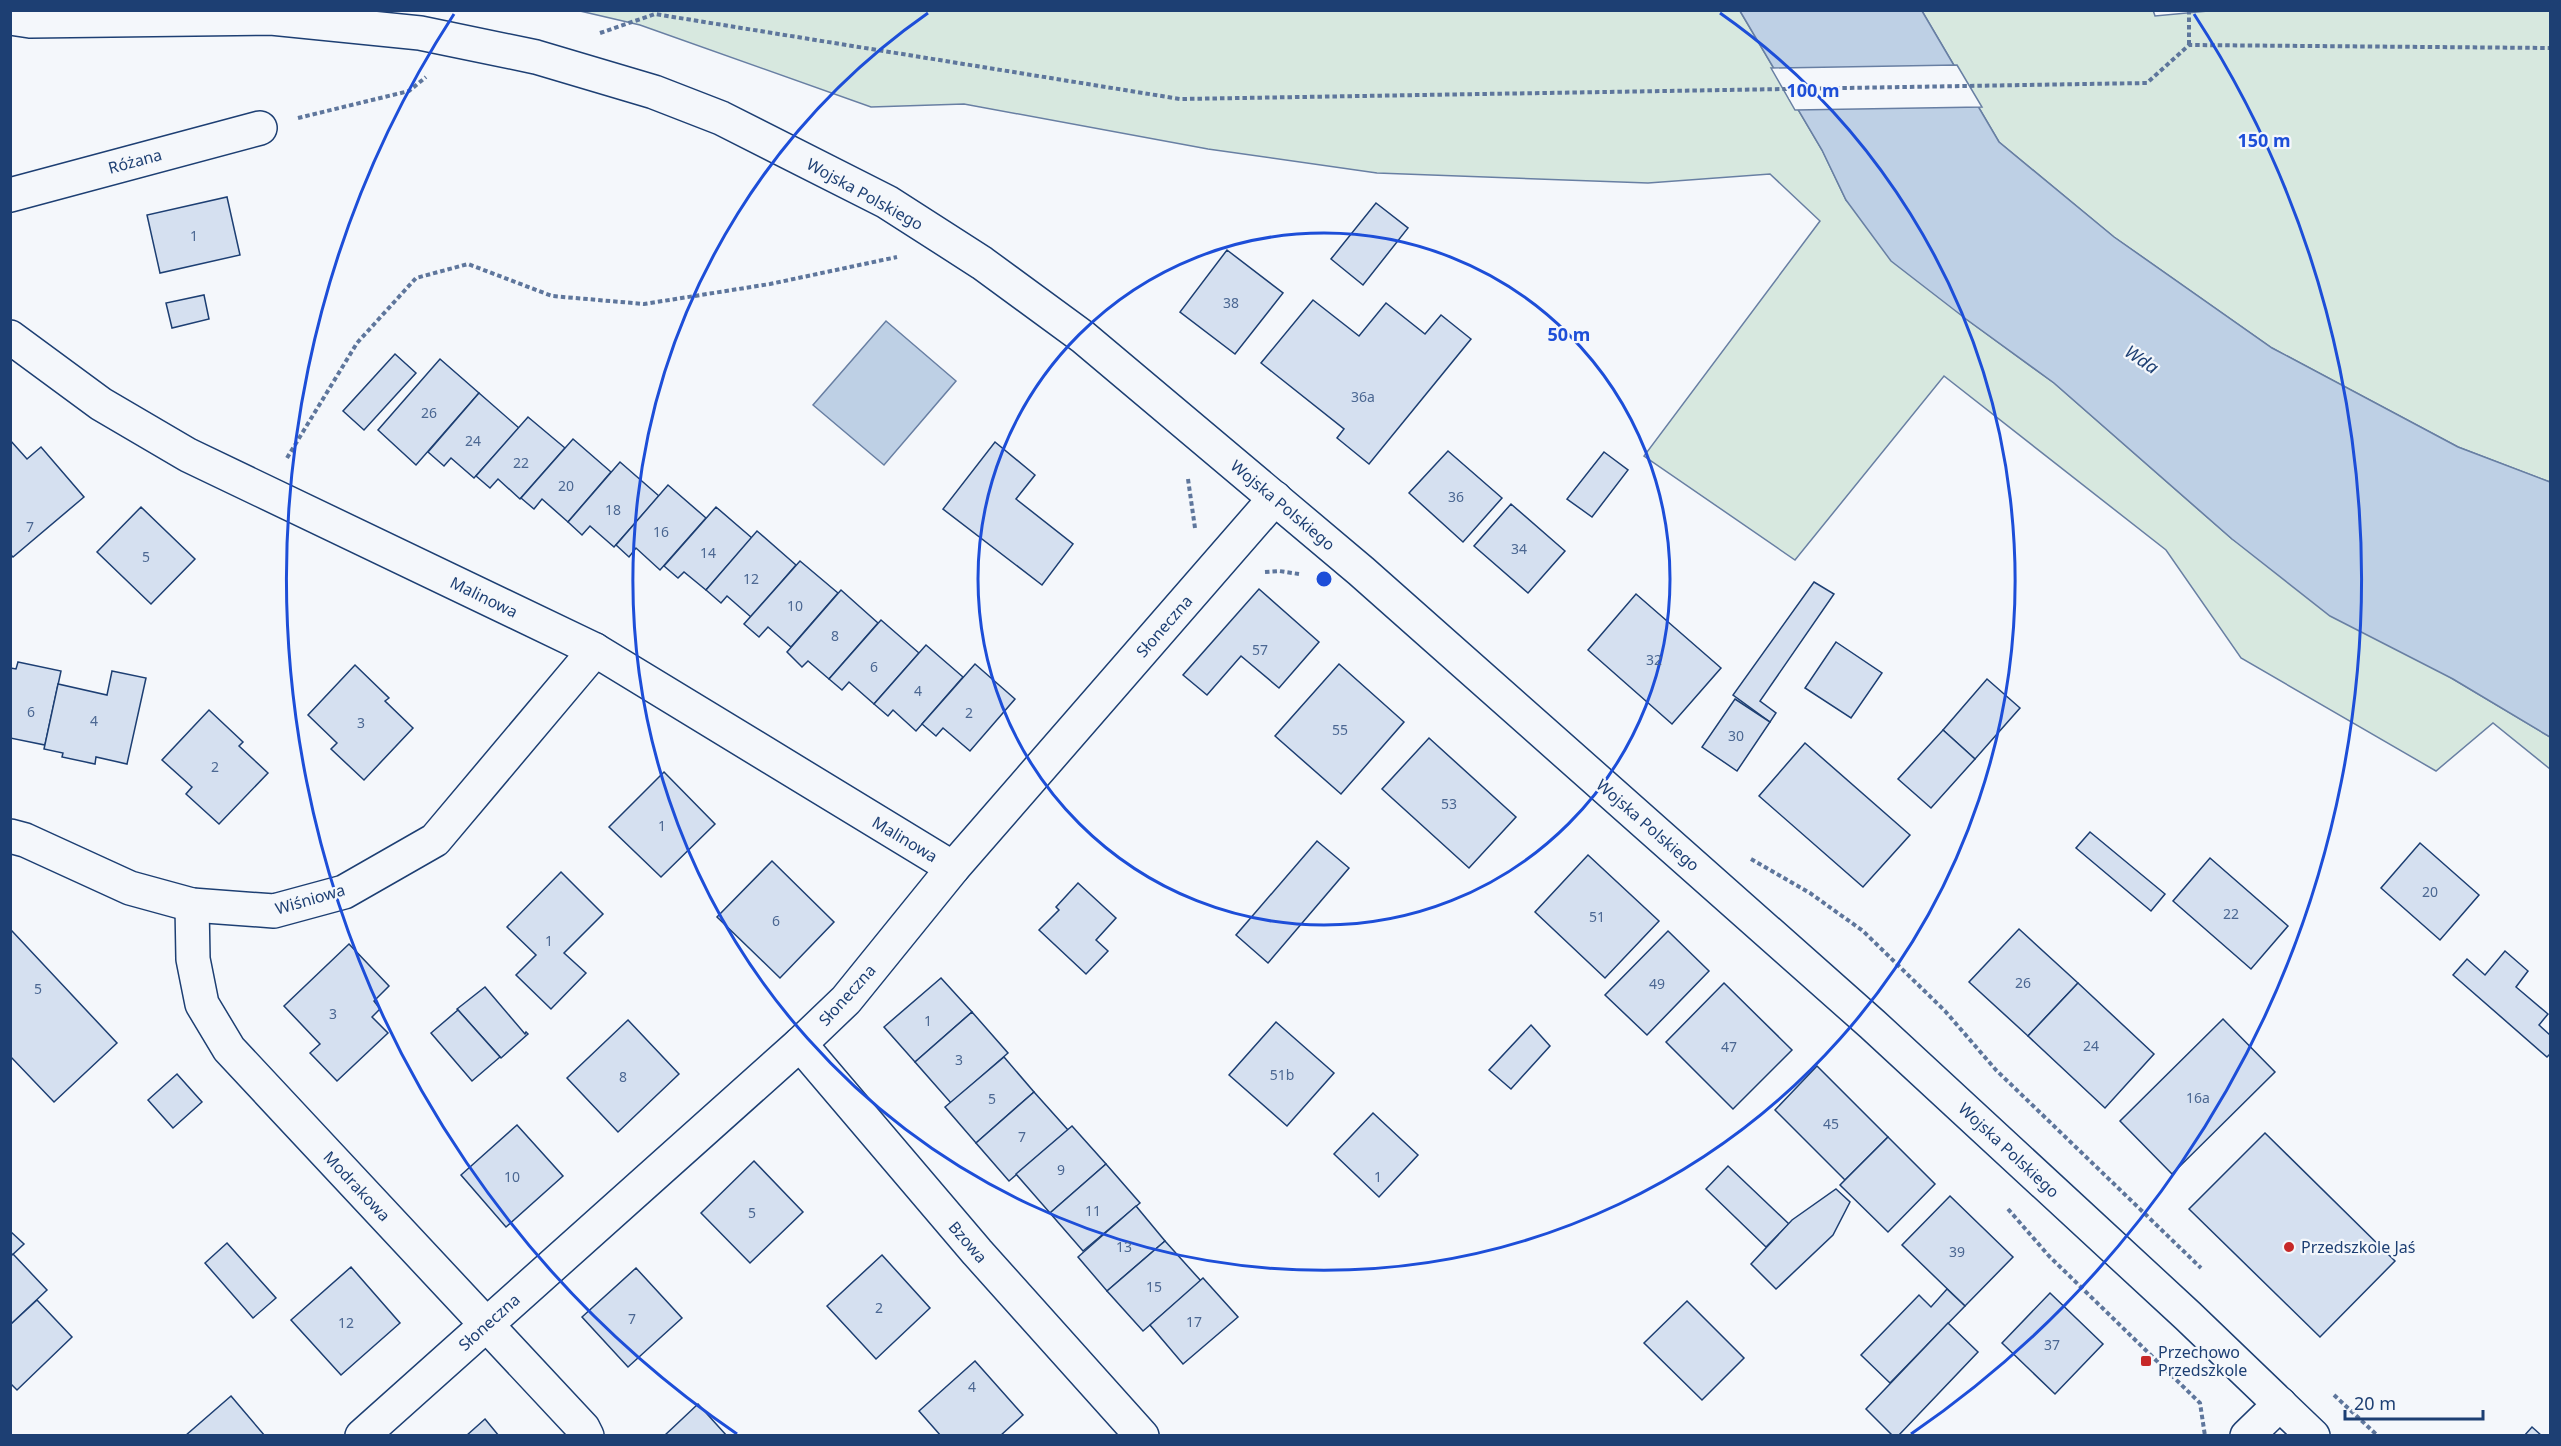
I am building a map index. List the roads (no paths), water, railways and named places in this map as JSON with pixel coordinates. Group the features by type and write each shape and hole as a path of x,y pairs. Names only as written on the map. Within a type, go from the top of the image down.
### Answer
{"street":[{"name":"Wojska Polskiego","path":"17,22 271,18 420,33 536,57 654,92 721,118 887,202 982,263 1083,337 1361,571 1872,1024 2188,1316 2313,1436"},
{"name":"Różana","path":"10,195 260,128"},
{"name":"Malinowa","path":"10,337 101,404 188,455 595,650 953,868"},
{"name":"Słoneczna","path":"362,1436 800,1044 846,1000 953,868 1275,498"},
{"name":"Wiśniowa","path":"10,836 25,840 130,888 192,905 274,911 344,892 435,840 595,650"},
{"name":"Modrakowa","path":"192,905 193,959 202,1004 229,1050 487,1324 583,1428 587,1436"},
{"name":"Bzowa","path":"800,1044 977,1252 1142,1436"},
{"path":"2247,1436 2280,1404"}],"water":[{"name":"Wda","path":"1740,11 1922,11 1999,142 2114,237 2272,348 2458,447 2550,482 2550,737 2453,679 2330,616 2232,539 2054,383 1891,261 1846,200 1822,150"},
{"path":"886,321 956,381 884,465 813,405"}],"place":[{"name":"Przedszkole Jaś","path":"2289,1247"},
{"name":"Przechowo Przedszkole","path":"2146,1361"}]}
